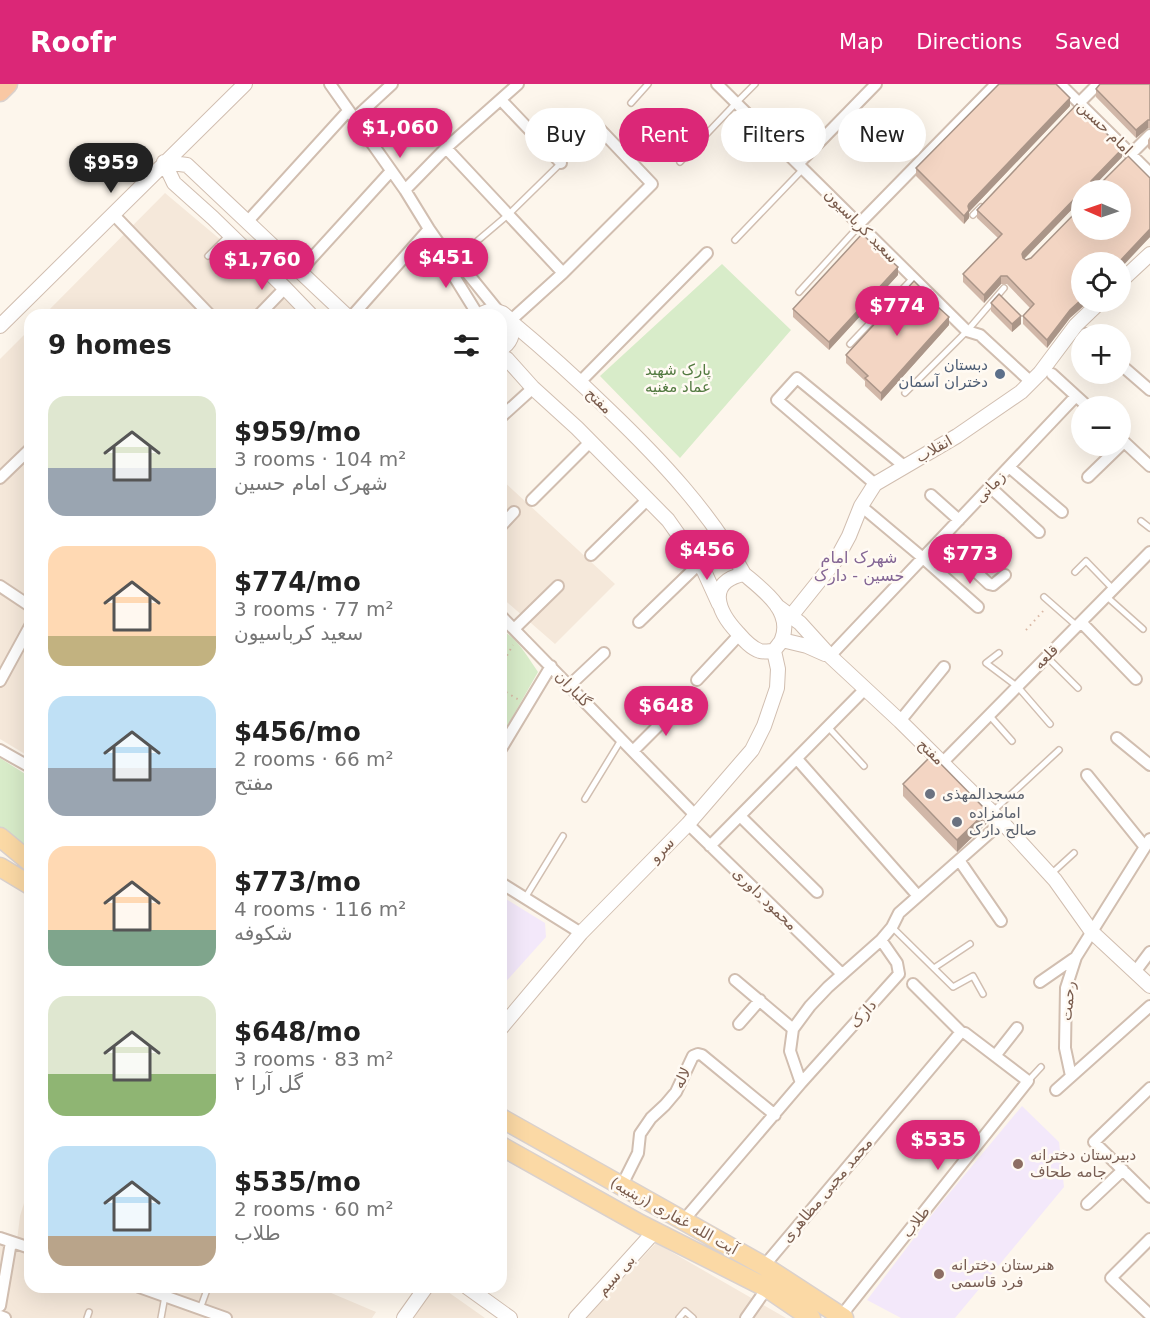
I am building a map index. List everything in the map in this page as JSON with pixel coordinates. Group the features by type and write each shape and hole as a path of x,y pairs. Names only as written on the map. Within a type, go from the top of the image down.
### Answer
{"highway":[{"path":"0,92 8,84"}],"main road":[{"path":"0,837 24,857"},
{"path":"0,867 24,881"},
{"name":"آیت الله غفاری (زینبیه)","path":"507,1121 764,1266 843,1317"},
{"name":"آیت الله غفاری (زینبیه)","path":"507,1149 605,1205 767,1288 811,1318"},
{"path":"717,1262 738,1268 743,1267 746,1264 744,1255"},
{"path":"767,1288 769,1281 779,1280 798,1289"}],"street":[{"path":"0,326 245,84"},
{"path":"330,84 405,190 445,252 456,259 497,309"},
{"path":"248,222 351,115 392,84"},
{"path":"405,190 446,148 518,84"},
{"name":"سعید کرباسیون","path":"717,84 967,331 980,334 1031,382"},
{"path":"801,166 876,84"},
{"path":"860,225 996,84"},
{"name":"امام حسین","path":"1060,84 1128,158 1150,172"},
{"path":"1079,103 1098,84"},
{"path":"501,100 561,163"},
{"path":"1128,158 1150,135"},
{"path":"507,344 513,333 510,321 563,273 652,184 607,137"},
{"path":"446,148 563,273"},
{"path":"165,162 187,165 340,309"},
{"path":"165,162 174,183 230,234 305,309"},
{"path":"300,272 391,171"},
{"path":"113,214 204,309"},
{"path":"358,309 429,229"},
{"path":"445,252 447,265 475,309"},
{"path":"579,382 707,253"},
{"path":"1131,272 1150,254"},
{"path":"265,309 285,288"},
{"name":"انقلاب","path":"791,616 836,560 861,506 875,484 957,436 1021,392 1040,373 1076,325 1090,312"},
{"name":"مفتح","path":"507,318 579,382 661,463 729,548 744,574"},
{"path":"507,359 533,388 668,520 704,571 732,626 750,645 761,651 778,645 807,646 830,656"},
{"path":"1131,373 1149,388"},
{"path":"1052,374 1076,396"},
{"path":"875,484 777,400 797,378 904,466"},
{"path":"507,412 533,388"},
{"name":"زمانی","path":"830,656 1071,401"},
{"path":"532,500 590,442"},
{"path":"1131,450 1150,466"},
{"path":"0,478 24,455"},
{"path":"1088,477 1108,456"},
{"path":"1009,467 1062,512"},
{"path":"990,488 1040,532"},
{"path":"931,495 959,520"},
{"path":"591,555 648,500"},
{"path":"861,506 978,606"},
{"path":"507,520 514,512"},
{"path":"941,539 989,584 993,585 1005,574"},
{"name":"قلعه","path":"942,763 1150,552"},
{"path":"639,622 699,564"},
{"path":"719,604 721,588 725,581 744,574 760,588 783,615 784,626 778,645"},
{"path":"0,586 24,602"},
{"path":"514,629 558,586"},
{"name":"مفتح","path":"777,606 800,623 830,656 997,817 1050,875 1092,932 1150,986"},
{"name":"گلباران","path":"507,622 633,751 691,820"},
{"path":"1079,624 1136,679"},
{"path":"697,680 740,634"},
{"path":"0,681 24,637"},
{"name":"سرو","path":"507,1021 581,933 691,820 752,750 764,726 777,688 778,645"},
{"path":"570,686 604,653"},
{"path":"507,739 551,666"},
{"path":"900,721 944,668"},
{"path":"710,846 865,689"},
{"path":"633,751 680,704"},
{"path":"1117,738 1150,765"},
{"path":"0,750 24,764"},
{"path":"797,759 918,896"},
{"path":"1086,775 1148,843"},
{"path":"740,816 817,892"},
{"path":"801,1083 790,1051 793,1029 810,1006 892,927 899,913 959,860 997,817"},
{"name":"محمود داوری","path":"691,820 710,846 842,974"},
{"name":"رحمت","path":"1071,1076 1065,1048 1066,988 1076,957 1148,843"},
{"path":"959,860 1001,921"},
{"path":"507,887 581,933"},
{"name":"دارک","path":"684,1221 801,1083 899,974 897,963 880,940"},
{"path":"1135,972 1150,952"},
{"path":"1040,982 1076,957"},
{"path":"735,980 793,1029"},
{"path":"913,984 961,1032 1028,1081"},
{"path":"739,1024 759,1000"},
{"path":"1056,1090 1150,1006"},
{"path":"995,1056 1017,1028"},
{"name":"محمد محبی مظاهری","path":"764,1266 961,1032"},
{"name":"لاله","path":"621,1187 638,1152 640,1134 651,1118 676,1092 693,1056 702,1055 775,1115"},
{"name":"طلاب","path":"843,1317 1028,1081"},
{"path":"1150,1088 1094,1142 1150,1197"},
{"path":"1088,1204 1123,1170"},
{"name":"بی سیم","path":"576,1318 655,1231"},
{"path":"0,1238 24,1246"},
{"path":"1150,1239 1112,1278 1150,1315"},
{"path":"0,1306 11,1242"},
{"path":"746,1318 767,1288"},
{"path":"156,1293 226,1318"},
{"path":"404,1318 422,1293"},
{"path":"475,1293 510,1318"},
{"path":"0,1316 5,1318"}],"lane":[{"path":"631,103 648,84"},
{"path":"709,131 755,84"},
{"path":"1071,112 1079,103"},
{"path":"456,259 509,214 561,163"},
{"path":"735,240 801,166"},
{"path":"973,215 990,198"},
{"path":"799,292 860,225"},
{"path":"208,256 230,234"},
{"path":"850,344 912,278"},
{"path":"905,393 967,331 1004,288"},
{"path":"1141,521 1150,528"},
{"path":"1075,572 1086,561 1143,629"},
{"path":"1044,597 1079,624"},
{"path":"999,652 987,663 1018,687 1050,724"},
{"path":"1047,657 1078,688"},
{"path":"989,715 1012,741"},
{"path":"828,728 864,766"},
{"path":"585,800 621,740"},
{"path":"997,817 1059,750"},
{"path":"525,898 563,836"},
{"path":"1050,875 1074,853"},
{"path":"892,927 953,987 973,976 983,994"},
{"path":"934,968 970,944"},
{"path":"1028,1081 1041,1067"},
{"path":"200,1309 206,1293"},
{"path":"161,1318 165,1296"},
{"path":"679,1318 685,1311 693,1318"}],"path":[{"path":"1026,630 1051,603"},
{"path":"507,656 515,642"},
{"path":"507,692 522,701"}],"shaded area":[{"path":"165,193 303,309 50,309"},
{"path":"24,335 24,753 0,739 0,359"},
{"path":"507,485 615,584 555,644 507,602"},
{"path":"507,900 545,923 546,937 507,980"},
{"path":"1022,1106 1059,1142 1064,1187 955,1318 901,1318 867,1300 937,1208"},
{"path":"24,1203 24,1293 331,1293 376,1312 372,1318 0,1318 0,1245 16,1249"},
{"path":"656,1243 786,1318 586,1318"},
{"path":"427,1293 450,1293 485,1318 410,1318"}],"green space":[{"name":"پارک شهید عماد مغنیه","path":"722,264 791,330 680,458 600,376"},
{"path":"507,633 517,642 538,672 507,726"},
{"path":"0,758 24,773 24,855 0,837"}],"building":[{"path":"999,84 1056,84 1070,98 969,204 969,210 964,216 916,168 922,162 926,162 926,158"},
{"path":"1100,84 1150,84 1150,120 1136,130 1096,89"},
{"path":"1077,104 1122,149 1092,180 1071,180 1071,202 1023,252 1023,258 1026,260 1031,258 1071,217 1071,240 1131,240 1131,180 1104,180 1128,156 1150,178 1150,229 1128,252 1071,252 1071,309 1047,340 1023,316 1034,304 1007,276 1001,276 984,295 963,274 1002,234 977,210"},
{"path":"862,234 898,267 829,342 793,309"},
{"path":"914,281 929,296 927,297 949,317 881,393 865,378 868,376 846,355"},
{"path":"999,294 1021,316 1012,324 991,303"},
{"path":"932,755 987,811 957,840 903,784"}],"place":[{"name":"دبستان دختران آسمان","path":"1000,374"},
{"name":"مسجدالمهذی","path":"930,794"},
{"name":"امامزاده صالح دارک","path":"957,822"},
{"name":"دبیرستان دخترانه جامه طحاف","path":"1018,1164"},
{"name":"هنرستان دخترانه فرد قاسمی","path":"939,1274"}],"district":[{"name":"شهرک امام حسین - دارک","path":"859,566"}]}
